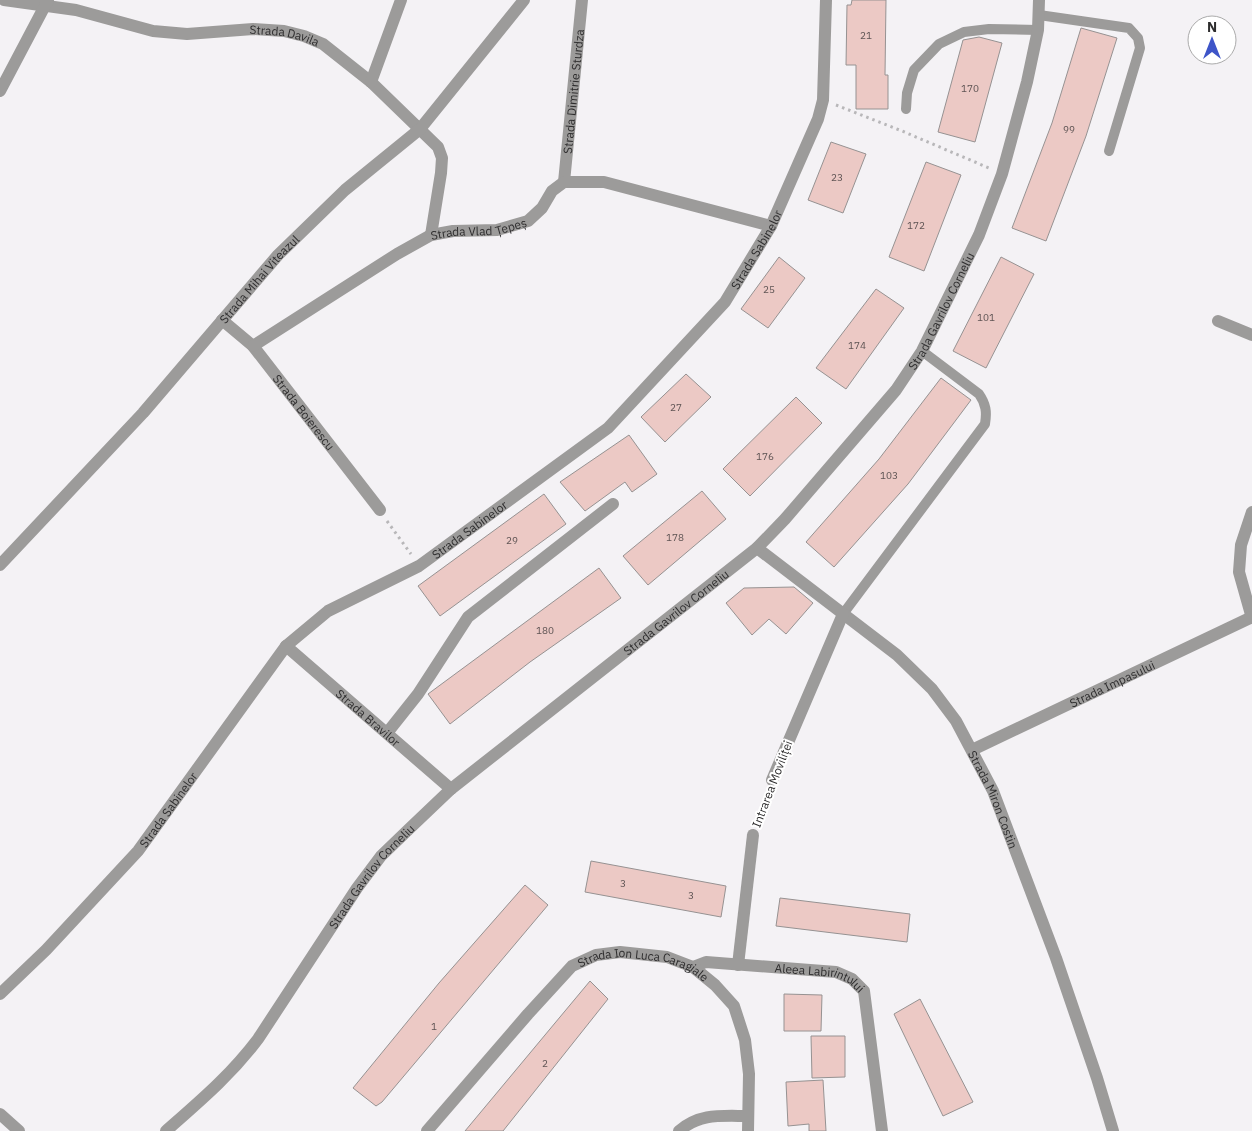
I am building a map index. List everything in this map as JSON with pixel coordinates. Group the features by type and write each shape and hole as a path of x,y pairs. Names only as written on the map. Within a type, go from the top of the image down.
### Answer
{"street":[{"name":"Strada Davila","path":"4,0 47,2 153,31 187,34 253,29 284,30 323,44 371,82 438,147 442,158 442,173 430,236"},
{"path":"371,82 402,0"},
{"name":"Strada Mihai Viteazul","path":"0,565 143,413 278,255 345,190 420,129 524,0"},
{"name":"Strada Dimitrie Sturdza","path":"564,182 582,0"},
{"name":"Strada Sabinelor","path":"0,994 46,950 138,850 286,646 328,611 419,566 608,428 725,302 771,226 818,119 824,100 826,0"},
{"name":"Strada Gavrilov Corneliu","path":"166,1131 222,1082 240,1063 381,856 451,789 757,548 785,519 896,390 922,351 979,235 1002,174 1018,118 1038,30 1040,0"},
{"path":"0,91 47,2"},
{"path":"564,182 604,182 771,226"},
{"name":"Strada Vlad Țepeș","path":"253,346 397,254 430,236 453,231 497,230 528,220 542,208 552,191 564,182"},
{"name":"Strada Boierescu","path":"222,320 253,346 380,510"},
{"path":"1218,321 1252,336"},
{"path":"387,733 418,694 468,617 613,504"},
{"path":"1252,512 1241,545 1239,572 1252,617"},
{"name":"Strada Miron Costin","path":"757,548 897,655 932,689 956,721 993,791 1056,958 1098,1078 1113,1131"},
{"name":"Intrarea Moviliței","path":"772,780 843,614"},
{"name":"Strada Impasului","path":"972,750 1252,617"},
{"name":"Strada Bravilor","path":"286,646 451,789"},
{"name":"Intrarea Moviliței","path":"738,965 753,835"},
{"name":"Strada Ion Luca Caragiale","path":"427,1131 572,966 596,955 620,952 667,957 693,967 715,984 734,1006 745,1040 750,1074 748,1131"},
{"name":"Aleea Labirintului","path":"693,967 706,962 836,972 859,984 864,991 882,1131"},
{"path":"0,1114 19,1131"},
{"path":"679,1131 690,1122 710,1116 748,1116"}],"lane":[{"path":"1039,15 1129,28 1138,38 1140,48 1109,151"},
{"path":"906,108 907,93 914,70 939,44 964,32 989,29 1038,30"},
{"path":"843,614 985,424 987,414 985,401 979,394 922,351"}],"path":[{"path":"824,100 1002,174"},
{"path":"380,510 419,566"},
{"name":"Intrarea Moviliței","path":"753,835 772,780"}],"building":[{"path":"852,0 886,0 885,75 888,75 888,109 856,109 856,65 846,65 847,5 851,5"},
{"path":"1081,28 1117,38 1086,136 1046,241 1012,228 1052,123"},
{"path":"979,37 1002,43 975,142 938,132 963,40"},
{"path":"831,142 866,154 843,213 808,200"},
{"path":"926,162 961,175 924,271 889,257"},
{"path":"779,257 805,278 768,328 741,309"},
{"path":"1001,257 1034,274 986,368 953,351"},
{"path":"876,289 904,308 846,389 816,368"},
{"path":"686,374 711,397 665,442 641,417"},
{"path":"941,378 971,400 908,484 834,567 806,542 879,459"},
{"path":"796,397 822,423 750,496 723,469"},
{"path":"629,435 657,474 632,492 625,482 585,511 560,482"},
{"path":"702,491 726,519 648,585 623,556"},
{"path":"544,494 566,524 440,616 418,586"},
{"path":"599,568 621,598 530,662 450,724 428,694"},
{"path":"794,587 813,603 786,634 769,619 752,635 726,603 744,588"},
{"path":"591,861 726,886 721,917 585,892"},
{"path":"525,885 548,905 382,1102 376,1106 353,1088 439,983"},
{"path":"780,898 910,914 907,942 776,926"},
{"path":"590,981 608,999 503,1131 465,1131"},
{"path":"784,994 822,995 821,1031 784,1031"},
{"path":"920,999 973,1102 943,1116 894,1014"},
{"path":"811,1036 845,1036 845,1077 812,1078"},
{"path":"823,1080 826,1131 809,1131 809,1124 788,1126 786,1082"}]}
